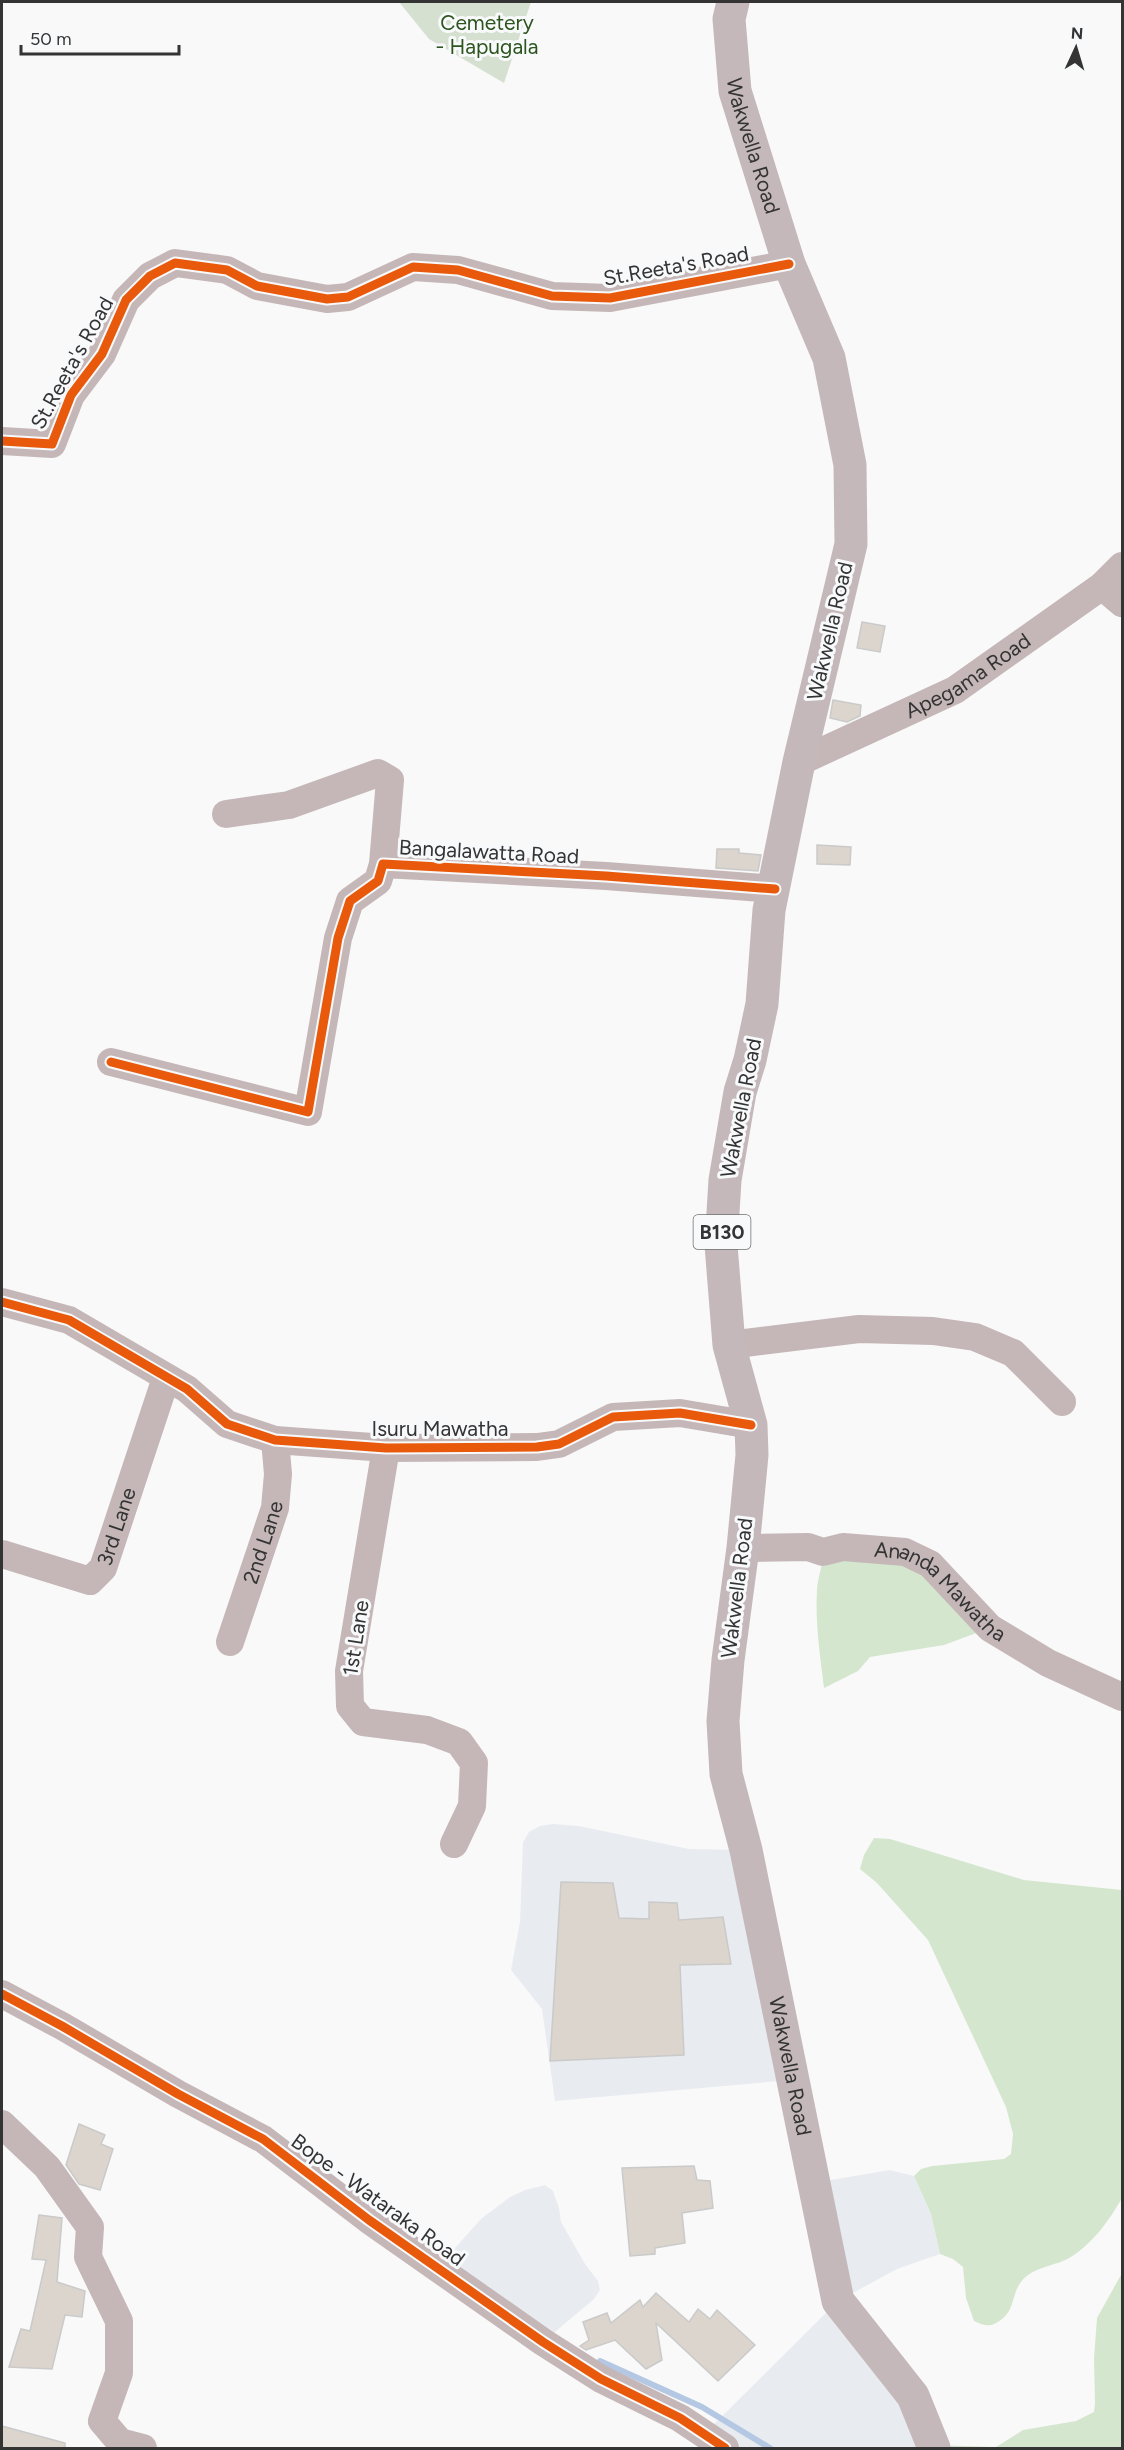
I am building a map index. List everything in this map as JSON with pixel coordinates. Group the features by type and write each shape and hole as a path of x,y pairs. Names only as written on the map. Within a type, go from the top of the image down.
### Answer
{"main road":[{"name":"Wakwella Road","path":"733,2 729,19 735,91 789,264 829,358 850,465 851,544 799,762 769,910 762,1004 750,1060 740,1092 725,1180 721,1245 729,1345 751,1425 752,1455 743,1548 728,1660 724,1711 726,1774 746,1850 838,2301 913,2396 934,2448"}],"street":[{"name":"St.Reeta's Road","path":"2,441 52,444 71,395 102,354 126,300 150,276 175,263 227,270 257,286 327,299 348,297 413,267 458,270 552,296 610,298 789,264"},
{"name":"Apegama Road","path":"799,762 955,690 1112,595 1122,566"},
{"path":"226,814 289,805 378,773 390,780 383,864"},
{"name":"Bangalawatta Road","path":"111,1062 308,1112 339,938 351,901 378,881 383,864 606,876 774,889"},
{"name":"Isuru Mawatha","path":"2,1302 69,1320 187,1389 227,1424 274,1440 386,1448 537,1448 559,1444 613,1417 680,1413 751,1425"},
{"path":"729,1345 859,1329 933,1330 975,1337 1013,1353 1062,1402"},
{"name":"3rd Lane","path":"2,1554 90,1581 103,1568 155,1371"},
{"name":"2nd Lane","path":"231,1642 275,1508 278,1474 274,1440"},
{"name":"1st Lane","path":"386,1448 348,1671 350,1706 363,1722 426,1730 459,1742 474,1763 472,1806 454,1844"},
{"name":"Ananda Mawatha","path":"743,1548 808,1547 824,1552 843,1547 905,1552 930,1564 990,1628 1048,1663 1122,1697"},
{"name":"Bope - Wataraka Road","path":"2,1994 62,2026 178,2094 263,2139 369,2220 543,2342 601,2379 680,2418 725,2448"},
{"path":"2,2124 46,2167 90,2227 88,2257 119,2321 119,2373 102,2421 120,2442 143,2448"}],"shaded area":[{"path":"553,1824 579,1826 689,1849 746,1850 791,2080 555,2101 542,2009 511,1970 520,1922 523,1842 529,1832 540,1826"},
{"path":"890,2170 914,2176 931,2214 940,2254 897,2269 838,2301 813,2183"},
{"path":"545,2185 553,2191 561,2222 585,2264 598,2281 600,2290 594,2299 543,2342 438,2267 481,2219 510,2197"},
{"path":"838,2301 934,2448 725,2448 705,2433"}],"green space":[{"name":"Cemetery - Hapugala","path":"399,2 531,2 504,83 429,39"},
{"path":"823,1552 905,1552 990,1628 944,1645 870,1657 858,1671 824,1688 818,1639 817,1602"},
{"path":"874,1838 890,1839 1024,1880 1122,1890 1122,2198 1100,2231 1079,2251 1065,2260 1036,2270 1024,2279 1016,2290 1010,2310 1002,2319 990,2325 974,2321 966,2298 963,2267 953,2259 940,2254 931,2214 914,2176 921,2169 932,2166 1004,2159 1011,2154 1013,2134 1006,2107 928,1940 877,1883 860,1869 864,1855"},
{"path":"1122,2273 1122,2448 934,2448 933,2445 996,2447 1023,2430 1076,2421 1094,2412 1097,2318"}],"building":[{"path":"862,622 885,626 880,652 857,648"},
{"path":"833,700 861,705 860,716 847,722 830,718"},
{"path":"817,845 851,847 850,865 817,864"},
{"path":"717,849 739,849 739,853 761,855 758,871 716,868"},
{"path":"561,1882 613,1883 619,1918 649,1919 649,1902 677,1903 679,1920 723,1917 731,1964 680,1965 684,2055 550,2061"},
{"path":"79,2124 105,2135 101,2144 113,2149 100,2190 79,2184 66,2165"},
{"path":"694,2166 697,2180 710,2181 713,2208 682,2213 685,2243 655,2248 655,2254 630,2256 622,2168"},
{"path":"39,2215 62,2218 57,2282 85,2291 82,2317 65,2315 52,2369 9,2367 21,2329 30,2331 46,2260 32,2259"},
{"path":"656,2293 689,2322 698,2309 710,2319 717,2310 755,2345 718,2381 656,2323 662,2360 646,2369 615,2340 586,2350 580,2346 589,2340 583,2322 607,2313 611,2323 640,2300 643,2307"},
{"path":"2,2426 65,2443 65,2448 2,2448"}],"waterway":[{"path":"600,2361 702,2407 770,2448"}],"cycle path":[{"path":"2,441 52,444 71,395 102,354 126,300 150,276 175,263 227,270 257,286 327,299 348,297 413,267 458,270 552,296 610,298 789,264"},
{"path":"111,1062 308,1112 338,938 350,901 378,881 383,864 606,876 775,889"},
{"path":"2,1302 69,1320 187,1389 227,1424 275,1440 386,1448 537,1447 559,1444 613,1417 680,1413 751,1425"},
{"path":"2,1994 62,2026 178,2094 263,2139 369,2220 543,2342 601,2379 680,2418 725,2448"}]}
